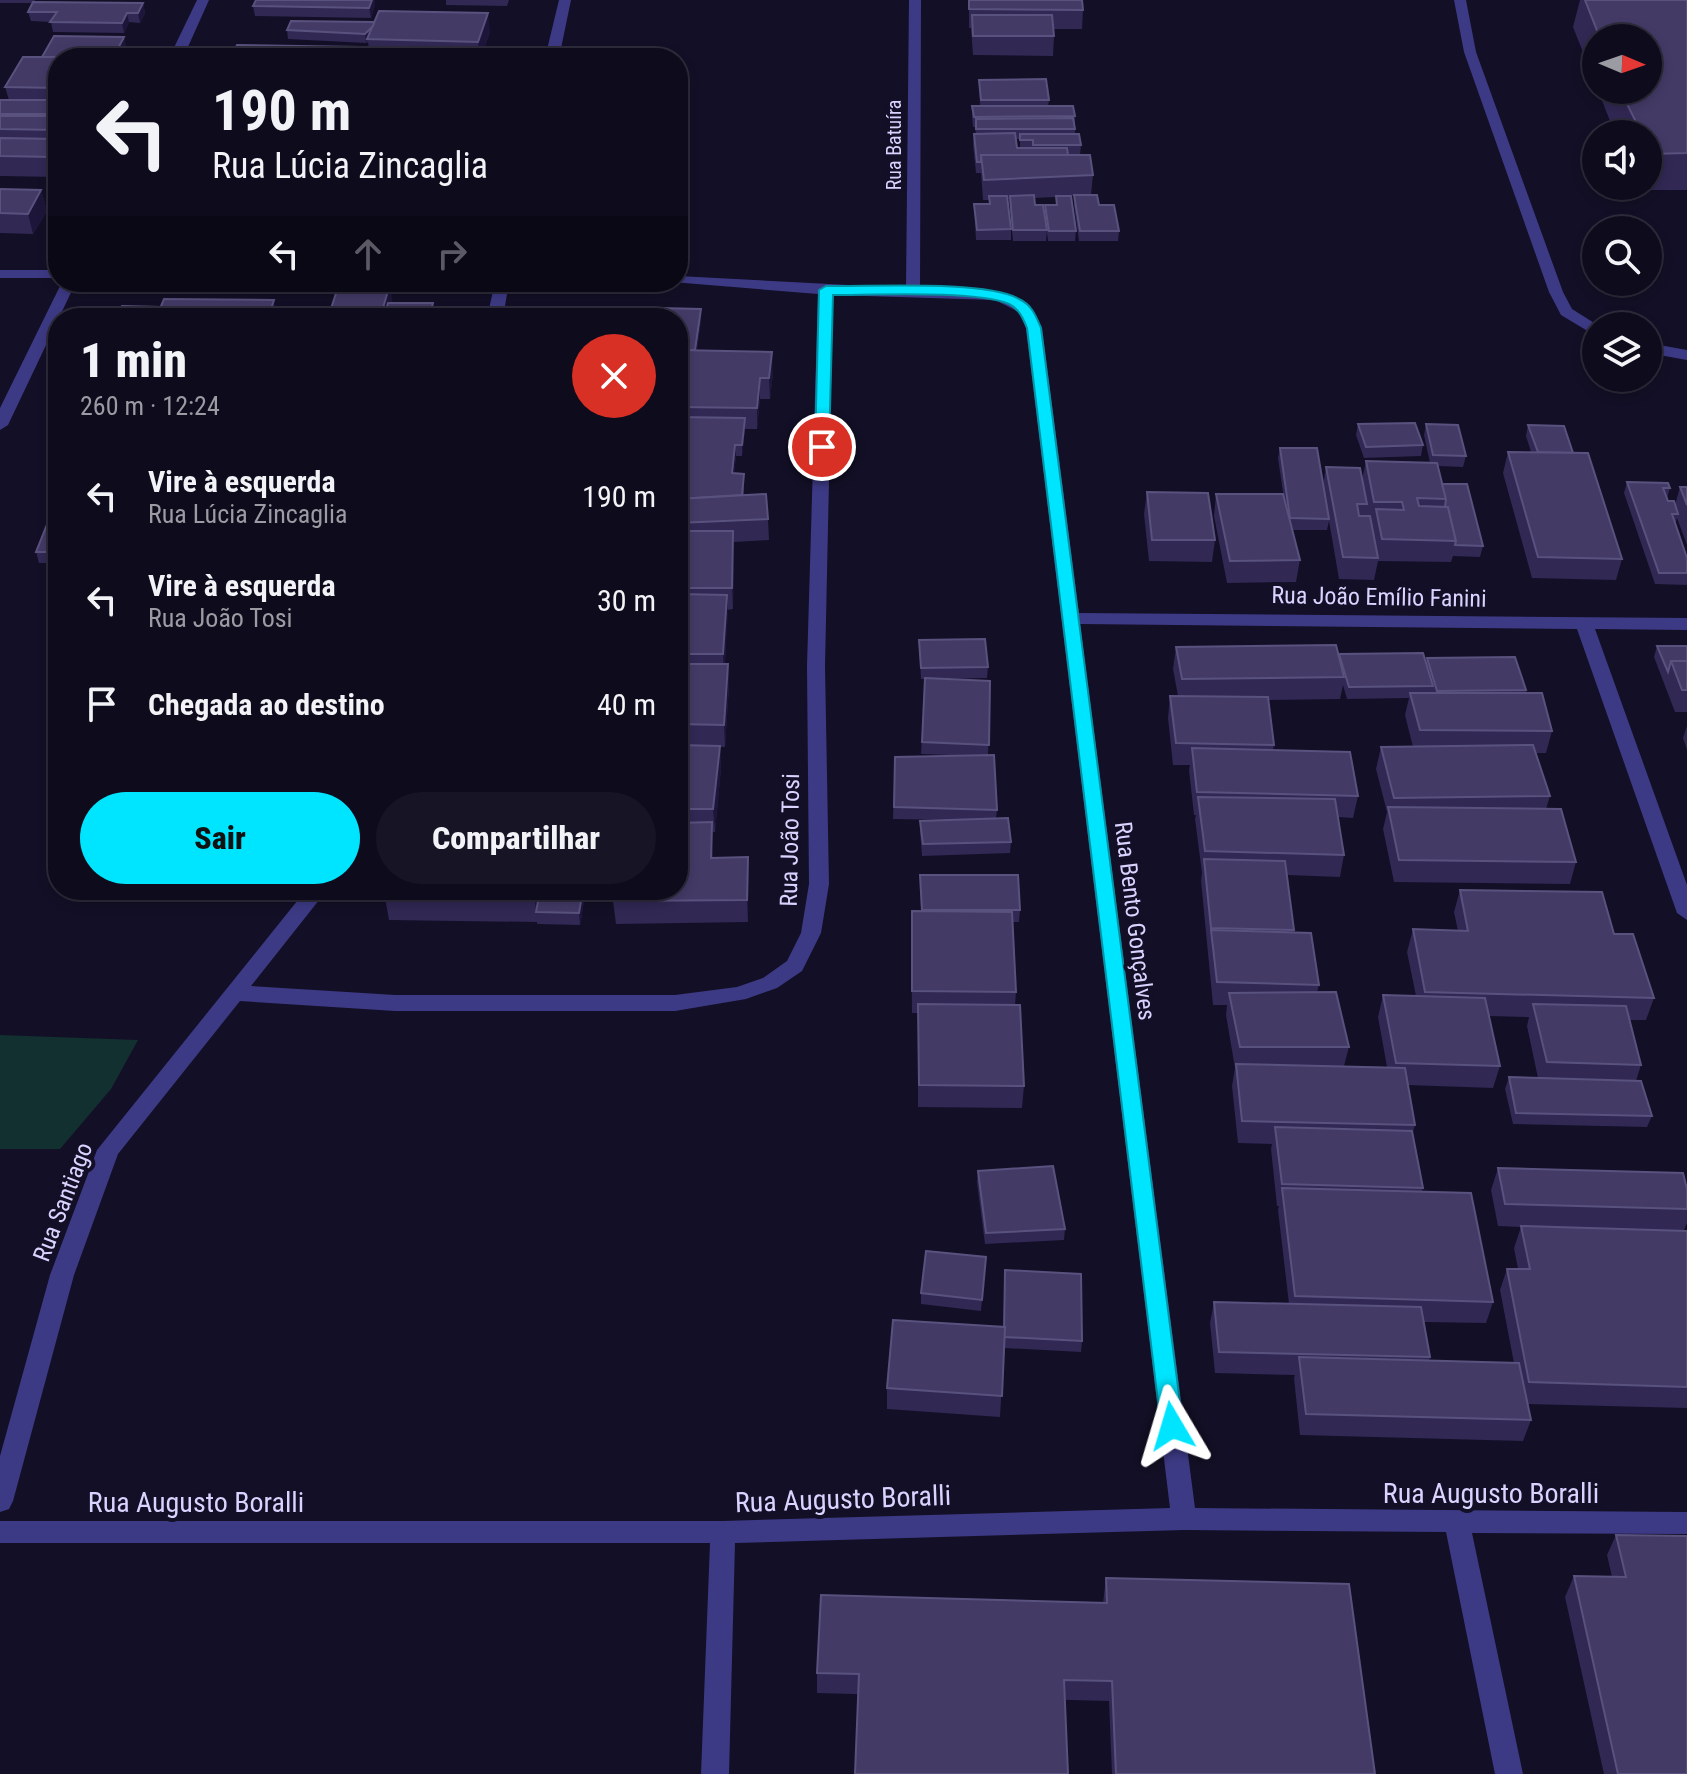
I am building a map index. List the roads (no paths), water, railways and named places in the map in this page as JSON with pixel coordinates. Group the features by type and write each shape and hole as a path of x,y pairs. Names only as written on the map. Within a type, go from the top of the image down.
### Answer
{"street":[{"path":"181,48 203,0"},
{"path":"554,48 565,0"},
{"name":"Rua Batuíra","path":"913,291 915,0"},
{"path":"1460,0 1459,10 1470,52 1556,292 1566,312 1582,322"},
{"path":"0,274 48,274"},
{"path":"688,281 826,290 913,291"},
{"name":"Rua João Tosi","path":"237,993 395,1003 675,1003 739,994 770,983 795,966 811,933 819,884 816,666 826,290"},
{"name":"Rua Bento Gonçalves","path":"913,291 972,293 1012,300 1025,309 1034,328 1184,1519"},
{"path":"0,425 48,326"},
{"path":"1662,351 1687,355"},
{"name":"Rua João Emílio Fanini","path":"1071,618 1687,624"},
{"path":"1584,624 1687,913"},
{"name":"Rua Santiago","path":"0,1501 62,1275 108,1150 309,900"},
{"name":"Rua Augusto Boralli","path":"0,1532 723,1532 1184,1519 1457,1524 1687,1523"},
{"path":"1457,1524 1509,1774"},
{"path":"715,1774 723,1532"}]}
